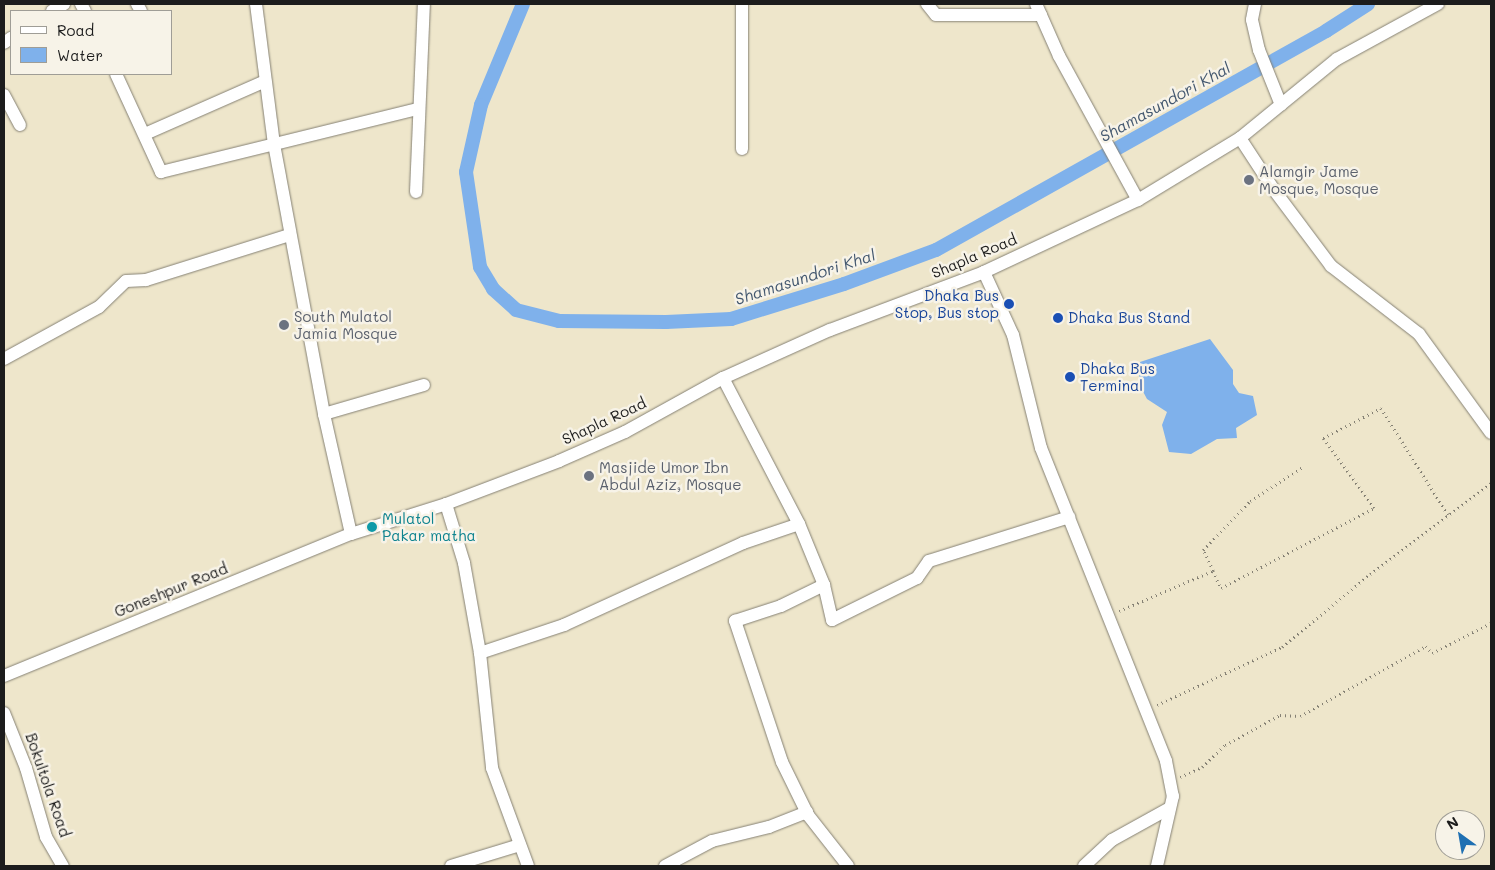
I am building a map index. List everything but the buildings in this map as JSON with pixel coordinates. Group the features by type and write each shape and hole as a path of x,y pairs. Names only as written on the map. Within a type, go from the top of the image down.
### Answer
{"street":[{"path":"256,4 274,144 290,235 324,414 351,534"},
{"path":"416,192 418,109 424,4"},
{"path":"742,4 742,149"},
{"path":"927,4 936,15 1038,9 1099,129 1138,200"},
{"path":"1255,4 1252,20 1260,50 1281,105"},
{"name":"Shapla Road","path":"351,534 446,504 626,432 723,378 830,330 984,272 1138,200 1240,138 1337,59 1438,4"},
{"path":"116,75 146,134 161,172 418,109"},
{"path":"146,134 265,81"},
{"path":"4,95 20,125"},
{"path":"1240,138 1274,190 1331,266 1419,334 1491,433"},
{"path":"4,359 99,307 126,281 146,280 290,235"},
{"path":"984,272 1013,335 1041,448 1166,761 1173,796 1157,866"},
{"path":"723,378 799,524 824,585 832,620 917,578 929,561 1069,517"},
{"path":"324,414 424,385"},
{"path":"446,504 464,563 480,653 492,768 528,866"},
{"path":"480,653 564,625 743,543 799,524"},
{"name":"Goneshpur Road","path":"4,676 351,534"},
{"path":"824,585 781,606 735,621 782,762 807,812 848,866"},
{"name":"Bokultola Road","path":"4,713 26,768 46,837 63,866"},
{"path":"1084,866 1112,840 1170,808"},
{"path":"665,866 712,841 769,827 807,812"},
{"path":"451,866 520,845"}],"path":[{"path":"1304,466 1250,501 1203,550 1220,588 1374,508 1322,438 1381,408 1448,516"},
{"path":"1146,710 1282,647 1370,574 1491,483"},
{"path":"1108,616 1214,571"},
{"path":"1170,782 1202,767 1225,745 1280,715 1300,716 1426,646 1432,653 1491,623"}],"water":[{"path":"1210,339 1233,370 1233,384 1239,393 1253,396 1257,415 1236,428 1237,438 1217,439 1191,454 1169,452 1162,425 1167,412 1147,399 1139,384 1140,362"}],"waterway":[{"name":"Shamasundori Khal","path":"523,4 481,105 466,172 480,267 493,289 516,310 559,321 666,322 731,319 844,284 936,250 1326,31 1368,4"}],"place":[{"name":"Alamgir Jame Mosque, Mosque","path":"1249,180"},
{"name":"Dhaka Bus Stop, Bus stop","path":"1009,304"},
{"name":"Dhaka Bus Stand","path":"1058,318"},
{"name":"South Mulatol Jamia Mosque","path":"284,325"},
{"name":"Dhaka Bus Terminal","path":"1070,377"},
{"name":"Masjide Umor Ibn Abdul Aziz, Mosque","path":"589,476"},
{"name":"Mulatol Pakar matha","path":"372,527"}]}
